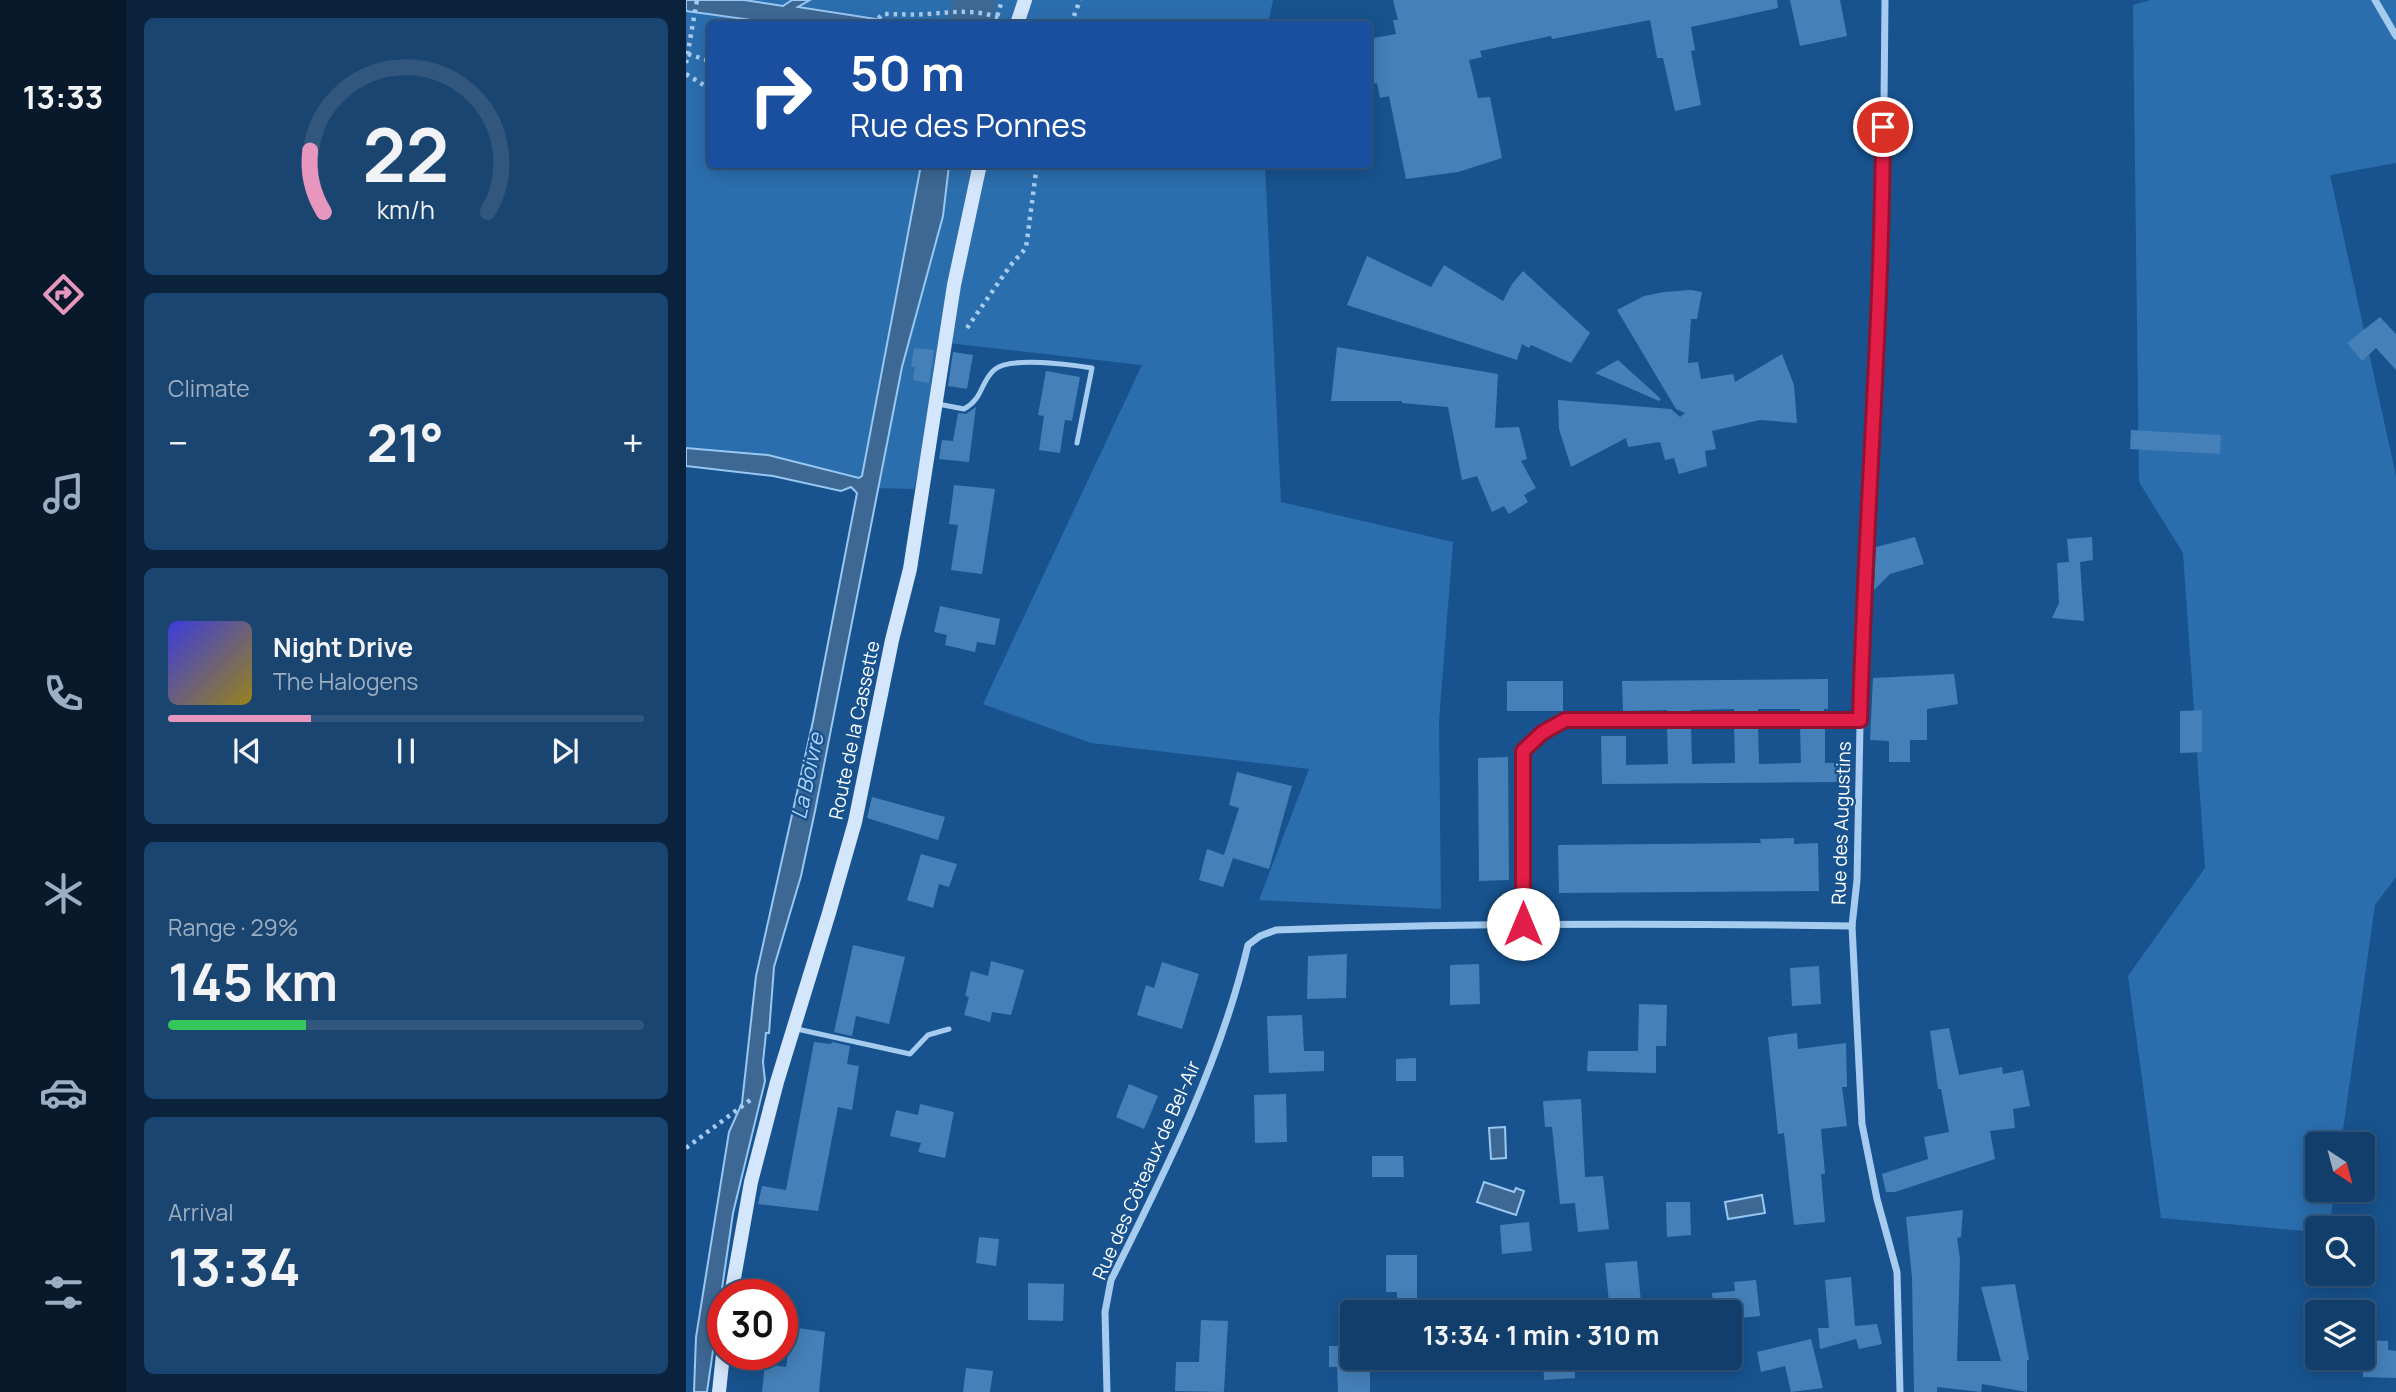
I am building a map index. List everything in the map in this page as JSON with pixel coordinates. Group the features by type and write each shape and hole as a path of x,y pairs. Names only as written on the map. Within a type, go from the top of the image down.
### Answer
{"street":[{"path":"1018,21 1024,0"},
{"name":"Rue des Augustins","path":"1885,0 1884,208 1862,623 1857,880 1853,926 1862,1124 1877,1199 1898,1272 1900,1392"},
{"path":"2375,0 2396,36"},
{"name":"Route de la Cassette","path":"734,1279 751,1182 777,1082 855,822 892,640 910,569 954,285 979,168"},
{"path":"1523,924 1523,751 1542,733 1565,720 1860,720"},
{"name":"Rue des Côteaux de Bel-Air","path":"1107,1392 1105,1312 1111,1280 1201,1092 1241,976 1248,945 1260,936 1276,930 1523,924 1853,926"},
{"path":"719,1392 721,1370"}],"lane":[{"path":"935,403 964,409 975,403 993,370 1002,365 1049,362 1092,368 1077,443"},
{"path":"794,1028 910,1054 928,1035 949,1029"}],"path":[{"path":"686,63 697,0"},
{"path":"996,21 1002,0"},
{"path":"1072,21 1080,0"},
{"path":"875,21 883,14 925,14 957,10 984,12"},
{"path":"688,54 707,60"},
{"path":"686,74 707,87"},
{"path":"945,340 962,342 968,326 1026,248 1036,168"},
{"path":"686,1148 736,1110"}],"shaded area":[{"path":"686,0 1273,0 1269,21 707,21 707,168 1265,168 1281,502 1453,542 1439,721 1441,909 1259,900 1309,769 1091,743 983,704 1142,365 948,343 914,489 872,488 686,454"},
{"path":"2151,0 2396,0 2396,163 2330,175 2396,476 2396,877 2375,905 2343,1132 2305,1132 2305,1202 2333,1202 2331,1216 2305,1216 2305,1231 2161,1218 2128,976 2205,868 2183,553 2139,482 2133,5"}],"water":[{"path":"686,0 744,0 783,6 792,0 810,0 798,7 889,21 758,21 686,11"},
{"path":"960,13 981,14 980,21 950,21"},
{"path":"920,168 949,168 943,216 902,367 801,876 774,967 769,1033 766,1033 763,1062 765,1081 733,1213 723,1279 707,1279 707,1370 710,1370 707,1392 694,1392 696,1337 729,1132 742,1103 756,976 813,721 857,493 851,487 841,491 773,476 686,466 686,448 768,455 859,478 862,476"},
{"path":"1505,1127 1506,1158 1491,1159 1489,1128"},
{"path":"1484,1182 1514,1192 1516,1188 1524,1191 1516,1215 1477,1202"},
{"path":"1762,1195 1765,1213 1728,1219 1725,1202"}],"building":[{"path":"1393,0 1777,0 1778,8 1691,27 1695,50 1691,51 1701,105 1675,111 1663,58 1657,58 1650,20 1480,51 1482,57 1469,60 1478,98 1490,97 1502,158 1458,172 1406,179 1389,96 1380,98 1377,83 1372,84 1372,38 1396,34 1393,20 1398,20"},
{"path":"1790,0 1840,0 1847,36 1800,46"},
{"path":"1367,256 1431,287 1444,265 1503,301 1523,271 1590,333 1571,363 1531,345 1529,348 1522,344 1517,360 1347,305"},
{"path":"1691,290 1702,292 1697,319 1691,319 1688,363 1698,362 1701,379 1733,374 1735,382 1782,354 1794,385 1797,423 1760,420 1712,431 1716,449 1705,451 1707,466 1679,474 1674,458 1665,460 1660,442 1628,447 1626,438 1571,467 1559,429 1558,400 1671,409 1680,417 1685,413 1676,409 1617,310 1644,296"},
{"path":"2380,317 2396,334 2396,370 2376,348 2362,361 2347,343"},
{"path":"1337,347 1498,374 1495,428 1519,427 1527,459 1521,461 1536,488 1524,495 1528,502 1509,514 1504,506 1492,512 1477,476 1462,480 1448,407 1402,401 1331,401"},
{"path":"914,348 934,350 929,383 913,380 915,367 911,367"},
{"path":"953,352 973,355 967,389 948,386"},
{"path":"1618,360 1661,399 1659,401 1595,373"},
{"path":"1046,371 1080,377 1072,421 1065,420 1060,453 1039,450 1044,416 1038,415"},
{"path":"976,407 969,462 939,459 942,440 953,441 958,413 966,414"},
{"path":"2131,430 2221,435 2220,454 2130,449"},
{"path":"954,485 995,489 982,574 951,570 958,525 949,524"},
{"path":"1915,537 1924,564 1890,574 1874,590 1876,547"},
{"path":"2092,537 2093,560 2080,562 2084,621 2052,618 2059,603 2057,563 2069,562 2067,539"},
{"path":"940,606 1000,619 995,645 977,642 975,652 945,645 947,635 934,632"},
{"path":"1954,674 1958,704 1927,709 1927,740 1910,740 1910,762 1889,762 1889,741 1870,740 1873,678"},
{"path":"1828,679 1828,709 1824,709 1824,714 1800,714 1800,709 1758,709 1758,714 1734,714 1734,709 1691,710 1691,714 1667,714 1667,710 1623,711 1622,681"},
{"path":"1507,681 1563,681 1563,711 1507,711"},
{"path":"2202,710 2202,752 2180,753 2180,711"},
{"path":"1667,726 1691,726 1692,764 1735,763 1734,726 1758,726 1759,764 1801,763 1800,726 1825,726 1825,763 1838,763 1838,782 1602,784 1601,736 1626,736 1626,765 1668,764"},
{"path":"1508,757 1509,880 1479,881 1478,758"},
{"path":"1237,772 1292,786 1269,869 1233,858 1223,887 1199,880 1207,849 1224,855 1239,808 1229,805"},
{"path":"872,797 945,817 938,840 867,818"},
{"path":"1794,838 1794,844 1818,843 1819,891 1559,893 1558,845 1761,843 1760,839"},
{"path":"921,854 957,864 949,887 939,884 933,908 907,900"},
{"path":"853,945 905,957 889,1024 856,1016 852,1036 834,1032"},
{"path":"1347,954 1346,998 1307,999 1308,956"},
{"path":"991,961 1024,970 1011,1015 992,1012 990,1022 964,1015 969,997 965,996 971,971 988,976"},
{"path":"1162,962 1199,974 1182,1029 1137,1015 1146,985 1154,988"},
{"path":"1479,964 1480,1004 1450,1005 1450,965"},
{"path":"1819,966 1821,1004 1792,1006 1790,968"},
{"path":"1639,1004 1667,1005 1666,1046 1656,1046 1656,1073 1587,1071 1588,1051 1638,1051"},
{"path":"1302,1015 1304,1051 1324,1051 1324,1071 1269,1073 1267,1016"},
{"path":"1949,1028 1959,1075 2002,1067 2003,1074 2023,1070 2030,1106 2013,1109 2015,1128 1990,1131 1995,1159 1895,1192 1886,1192 1882,1174 1928,1159 1924,1137 1949,1132 1941,1089 1938,1089 1930,1031"},
{"path":"1797,1033 1798,1049 1846,1043 1847,1087 1842,1087 1847,1126 1821,1129 1825,1222 1794,1225 1784,1133 1778,1134 1768,1037"},
{"path":"814,1042 850,1046 847,1064 859,1066 852,1110 838,1107 818,1211 758,1204 762,1186 786,1190"},
{"path":"1416,1058 1416,1081 1396,1081 1396,1059"},
{"path":"1129,1084 1158,1096 1144,1129 1116,1117"},
{"path":"1286,1094 1287,1142 1255,1143 1254,1095"},
{"path":"1581,1099 1585,1177 1603,1176 1609,1229 1578,1232 1575,1203 1560,1204 1552,1127 1545,1127 1543,1101"},
{"path":"920,1104 954,1112 945,1158 918,1152 921,1143 890,1136 896,1110 918,1115"},
{"path":"1372,1156 1403,1156 1404,1177 1372,1177"},
{"path":"1666,1202 1690,1202 1691,1235 1667,1237"},
{"path":"1963,1210 1961,1237 1957,1238 1960,1259 1957,1361 2001,1361 1981,1287 2015,1284 2029,1360 2027,1392 1982,1384 1981,1392 1937,1387 1937,1392 1914,1392 1912,1278 1906,1217"},
{"path":"1529,1222 1532,1251 1502,1254 1500,1225"},
{"path":"979,1237 999,1239 996,1266 976,1263"},
{"path":"1386,1255 1417,1255 1417,1300 1397,1300 1397,1292 1386,1292"},
{"path":"1637,1261 1641,1300 1609,1300 1605,1263"},
{"path":"1851,1277 1855,1326 1877,1324 1882,1344 1859,1349 1856,1339 1820,1349 1818,1328 1829,1328 1825,1280"},
{"path":"1756,1280 1760,1316 1742,1318 1742,1300 1713,1300 1712,1293 1735,1291 1734,1282"},
{"path":"1028,1283 1064,1284 1063,1321 1028,1320"},
{"path":"1201,1320 1228,1321 1224,1392 1175,1391 1176,1362 1199,1362"},
{"path":"798,1328 825,1332 819,1392 762,1392 764,1370 798,1370"},
{"path":"1811,1339 1823,1388 1791,1392 1785,1366 1761,1372 1757,1352"},
{"path":"2375,1340 2388,1341 2388,1350 2396,1351 2396,1378 2363,1377 2363,1370 2375,1370"},
{"path":"1329,1346 1340,1346 1340,1370 1370,1370 1370,1392 1338,1392 1337,1367 1329,1367"},
{"path":"966,1368 993,1371 990,1392 963,1392"},
{"path":"1544,1370 1575,1370 1575,1378 1544,1380"}],"waterway":[{"name":"La Boivre","path":"969,21 975,0"}],"route":[{"path":"1523,924 1523,751 1542,733 1565,720 1860,720 1873,385 1884,208 1883,127"}]}
